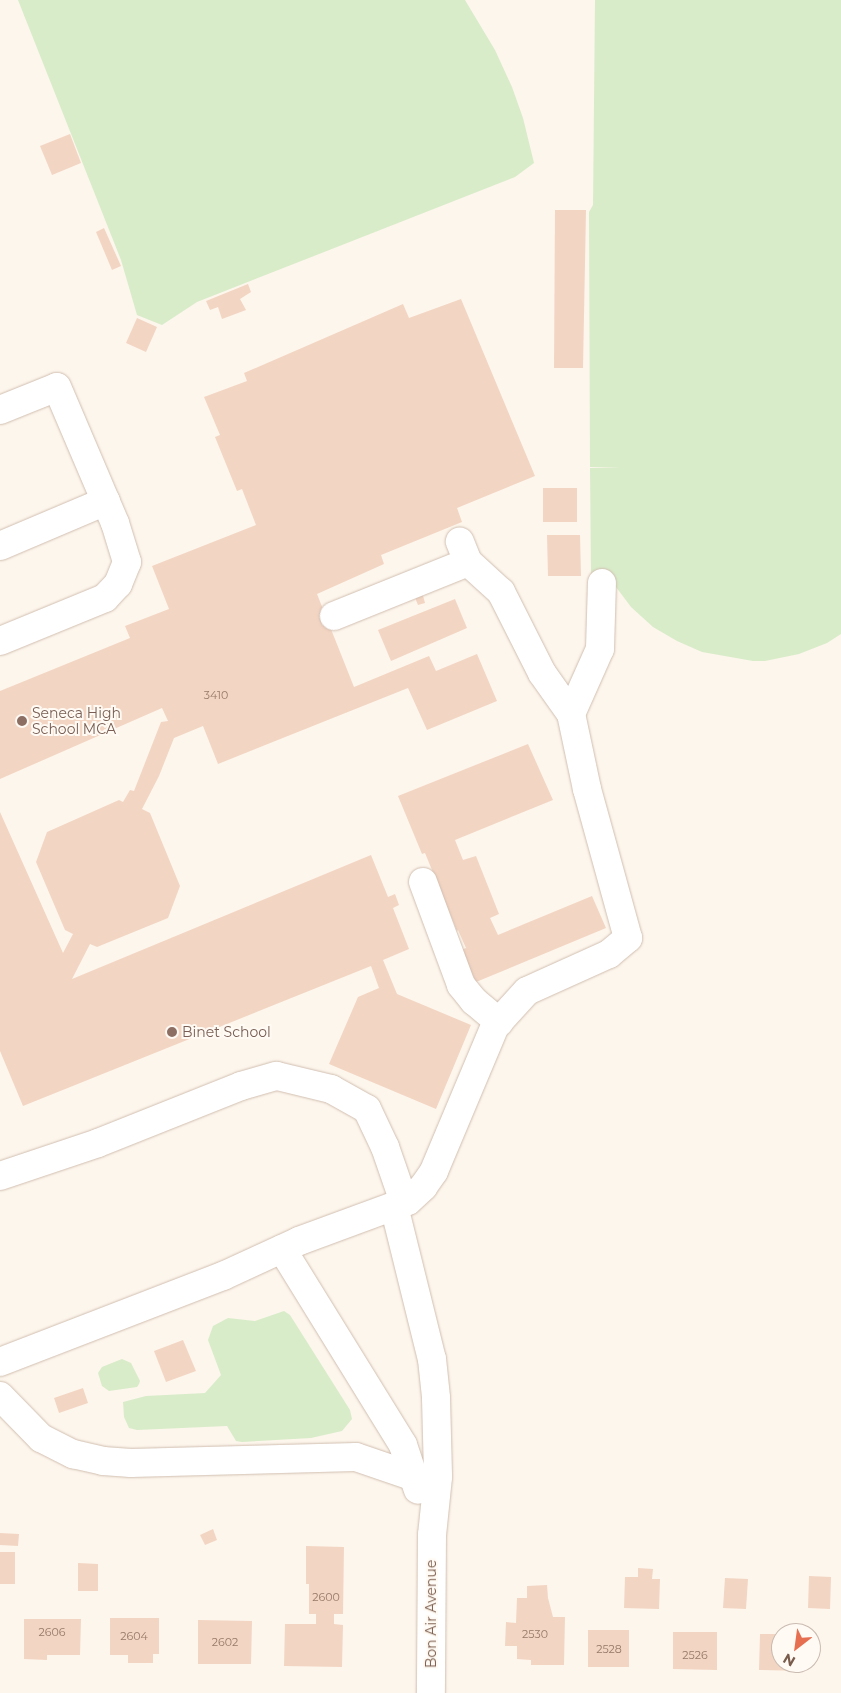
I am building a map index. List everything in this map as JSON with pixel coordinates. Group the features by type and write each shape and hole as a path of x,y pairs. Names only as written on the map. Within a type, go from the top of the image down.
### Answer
{"street":[{"path":"0,410 57,387 106,501 127,562 118,584 105,598 0,641"},
{"path":"0,546 106,501"},
{"path":"0,1362 224,1276 282,1249 399,1204 424,1188 434,1171 499,1022 527,991 609,954 628,938 586,789 571,714 542,673 502,592 464,552 334,616"},
{"path":"571,714 600,649 602,582"},
{"path":"423,882 461,985 474,1001 499,1022"},
{"path":"0,1176 98,1143 242,1086 277,1076 331,1089 367,1110 385,1147 432,1359 436,1398 438,1478 432,1534"},
{"path":"282,1249 403,1445 432,1534"},
{"path":"0,1396 41,1438 73,1454 103,1461 131,1463 356,1457 414,1477"},
{"name":"Bon Air Avenue","path":"431,1693 432,1534"}],"green space":[{"path":"18,0 465,0 495,50 512,87 523,118 534,163 515,177 197,302 162,325 137,315 121,260"},
{"path":"595,0 841,0 841,634 827,643 799,654 765,661 753,661 702,652 677,641 653,627 631,607 613,583 591,575 590,468 621,467 590,467 589,212 593,205"},
{"path":"284,1311 290,1315 350,1410 352,1419 342,1431 311,1438 242,1442 236,1441 227,1426 137,1430 129,1428 124,1417 123,1402 146,1396 205,1393 221,1375 208,1340 213,1326 228,1318 255,1321"},
{"path":"122,1359 131,1363 140,1381 139,1384 137,1387 109,1391 102,1386 98,1373 102,1367"}],"building":[{"path":"70,134 81,163 52,175 40,146"},
{"path":"555,210 586,210 583,368 554,368"},
{"path":"104,228 121,266 112,270 96,232"},
{"path":"248,284 251,292 240,299 246,310 222,319 218,307 210,310 206,301"},
{"path":"461,299 535,476 457,508 462,522 381,555 384,564 317,594 354,687 429,656 436,671 477,654 497,701 427,730 408,688 218,764 203,726 174,738 159,776 142,809 150,813 180,886 168,918 97,947 90,944 72,979 371,855 388,897 395,894 399,905 393,908 409,949 383,960 397,994 471,1025 436,1109 329,1064 358,997 379,988 371,966 23,1106 0,1051 0,812 63,953 73,934 65,930 36,862 47,832 119,800 123,802 130,790 134,791 161,722 168,721 162,708 0,779 0,691 130,638 125,626 169,609 152,566 256,525 242,489 237,491 215,437 220,435 204,397 247,381 244,373 403,304 409,318"},
{"path":"137,318 157,327 146,352 126,343"},
{"path":"543,488 577,488 577,522 543,522"},
{"path":"547,535 580,535 581,576 548,576"},
{"path":"422,592 425,603 418,605 414,595"},
{"path":"455,599 467,628 391,661 378,630"},
{"path":"528,744 553,800 455,840 463,860 476,856 499,914 490,918 498,935 592,896 606,928 476,982 461,950 466,948 457,931 425,853 422,854 398,796"},
{"path":"183,1340 196,1371 166,1382 154,1351"},
{"path":"83,1388 88,1403 59,1413 54,1398"},
{"path":"213,1529 217,1540 205,1545 200,1535"},
{"path":"0,1533 19,1534 18,1546 0,1545"},
{"path":"306,1546 344,1547 343,1614 334,1614 334,1624 343,1625 342,1667 284,1666 285,1624 316,1624 316,1614 309,1614 309,1584 306,1584"},
{"path":"0,1552 15,1552 15,1584 0,1584"},
{"path":"78,1563 98,1564 98,1591 78,1591"},
{"path":"638,1568 653,1569 652,1579 660,1579 659,1609 624,1608 625,1577 638,1577"},
{"path":"809,1576 831,1577 830,1609 808,1608"},
{"path":"725,1578 748,1579 746,1609 723,1608"},
{"path":"547,1585 553,1617 565,1617 564,1665 531,1665 531,1660 517,1659 517,1646 505,1646 506,1622 516,1623 517,1598 527,1598 527,1586"},
{"path":"110,1618 159,1618 159,1654 153,1654 153,1663 128,1663 128,1655 110,1655"},
{"path":"24,1619 81,1619 80,1655 47,1655 47,1660 24,1659"},
{"path":"198,1620 252,1621 251,1664 198,1664"},
{"path":"588,1630 629,1630 629,1667 588,1667"},
{"path":"673,1632 717,1632 717,1670 673,1669"},
{"path":"760,1634 771,1634 771,1670 759,1670"}],"place":[{"name":"Seneca High School MCA","path":"22,721"},
{"name":"Binet School","path":"172,1032"}]}
